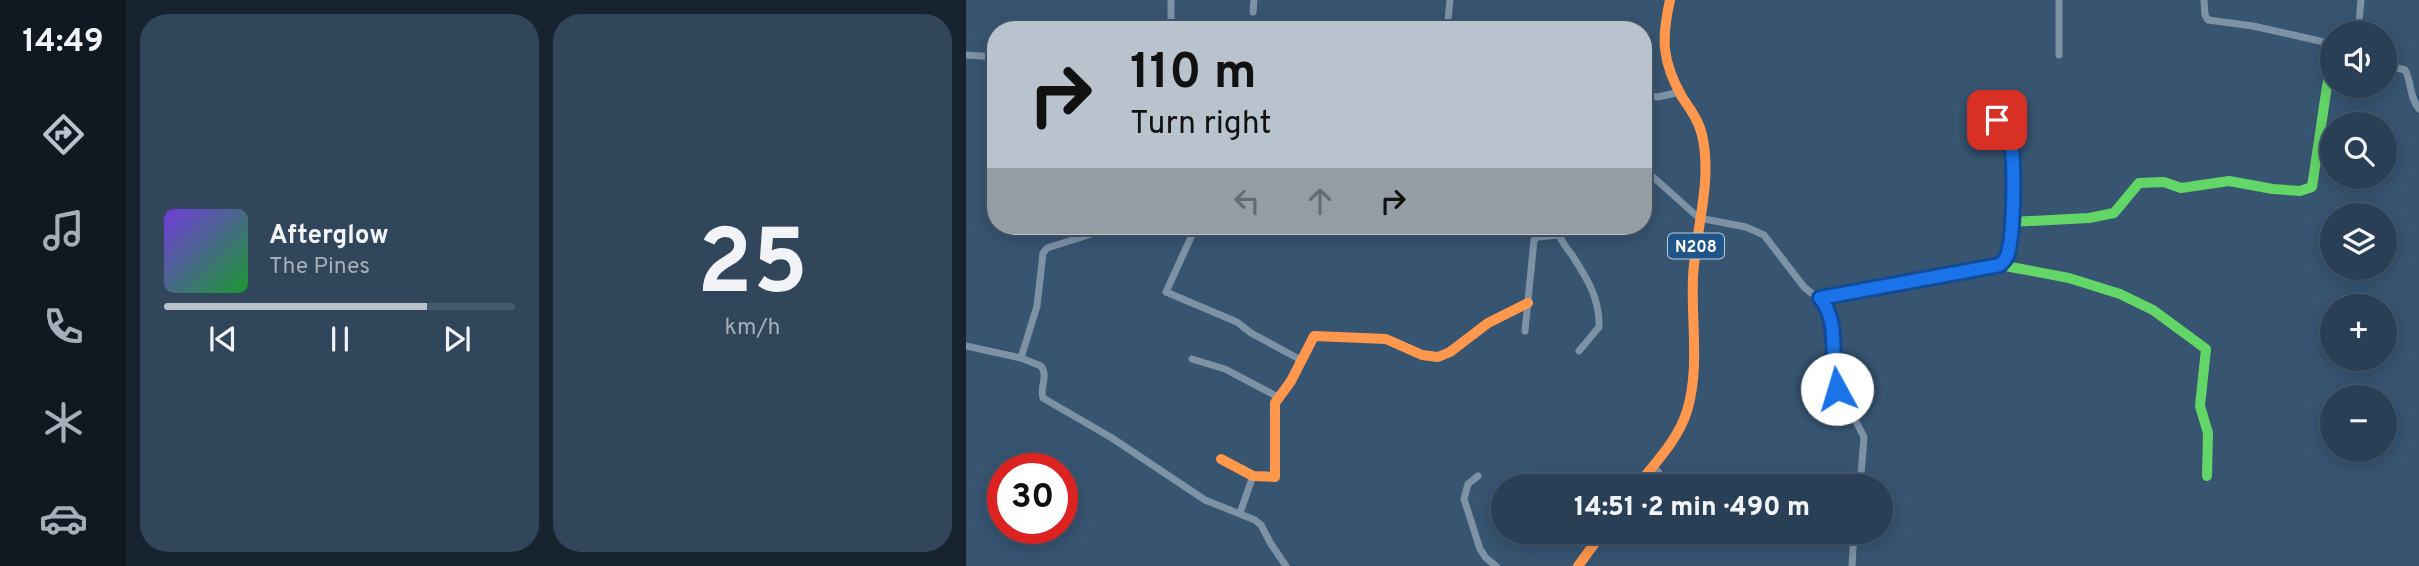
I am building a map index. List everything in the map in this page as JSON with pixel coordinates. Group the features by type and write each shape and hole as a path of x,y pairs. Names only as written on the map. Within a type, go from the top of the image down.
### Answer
{"main road":[{"name":"N208","path":"1646,474 1674,436 1686,414 1692,393 1693,275 1705,160 1698,122 1667,67 1661,44 1670,0"},
{"path":"2000,265 2007,255 2011,222 2106,216 2120,209 2128,194 2139,183 2164,182 2181,188 2229,181 2273,189 2306,191 2312,187 2325,98"},
{"path":"1820,298 2000,265 2026,268 2107,289 2136,300 2206,349 2200,406 2208,433 2207,476"},
{"path":"1221,459 1253,476 1275,477 1275,403 1291,381 1311,340 1319,335 1386,339 1422,355 1443,356 1488,323 1528,303"},
{"path":"1578,566 1594,544"}],"street":[{"path":"1171,0 1171,21"},
{"path":"1252,12 1254,0"},
{"path":"1448,21 1450,0"},
{"path":"2059,0 2059,55"},
{"path":"2204,0 2208,20 2253,26 2320,41"},
{"path":"2359,21 2361,0"},
{"path":"966,55 987,56"},
{"path":"2397,68 2405,70 2409,76 2411,96 2419,109"},
{"path":"1652,96 1679,92"},
{"path":"1997,120 2011,143 2014,175 2011,222"},
{"path":"1652,176 1699,218 1746,227 1763,235 1804,287 1826,304 1833,327 1834,374 1838,394 1864,437 1861,474"},
{"path":"1021,358 1037,306 1043,253 1047,248 1088,235"},
{"path":"1192,235 1166,292 1237,321 1251,333 1301,360"},
{"path":"1525,331 1534,240 1543,235"},
{"path":"1560,235 1587,277 1598,302 1600,327 1579,351"},
{"path":"966,346 1021,358 1041,366 1045,374 1041,394 1051,405 1112,438 1205,500 1240,513 1261,526 1286,566"},
{"path":"1192,359 1226,369 1278,397"},
{"path":"1653,465 1660,474"},
{"path":"1240,513 1253,476"},
{"path":"1478,476 1468,484 1464,499 1480,549 1496,566"},
{"path":"1852,566 1853,544"}],"traffic: fast":[{"path":"2000,265 2007,255 2011,222 2089,218 2114,213 2139,183 2164,182 2181,188 2229,181 2300,191 2312,187 2325,98"},
{"path":"1820,298 2000,265 2069,278 2120,294 2153,310 2206,349 2200,406 2208,433 2207,476"}],"traffic: slow":[{"path":"1647,474 1678,432 1691,395 1694,260 1706,170 1699,125 1675,84 1667,61 1665,27 1670,0"},
{"path":"1221,459 1253,476 1275,477 1275,403 1291,381 1314,336 1386,339 1422,355 1438,357 1450,352 1488,323 1528,303"},
{"path":"1578,566 1594,544"}],"route":[{"path":"1837,389 1833,327 1826,304 1820,298 2000,265 2007,255 2014,175 2011,143 1997,120"}]}
